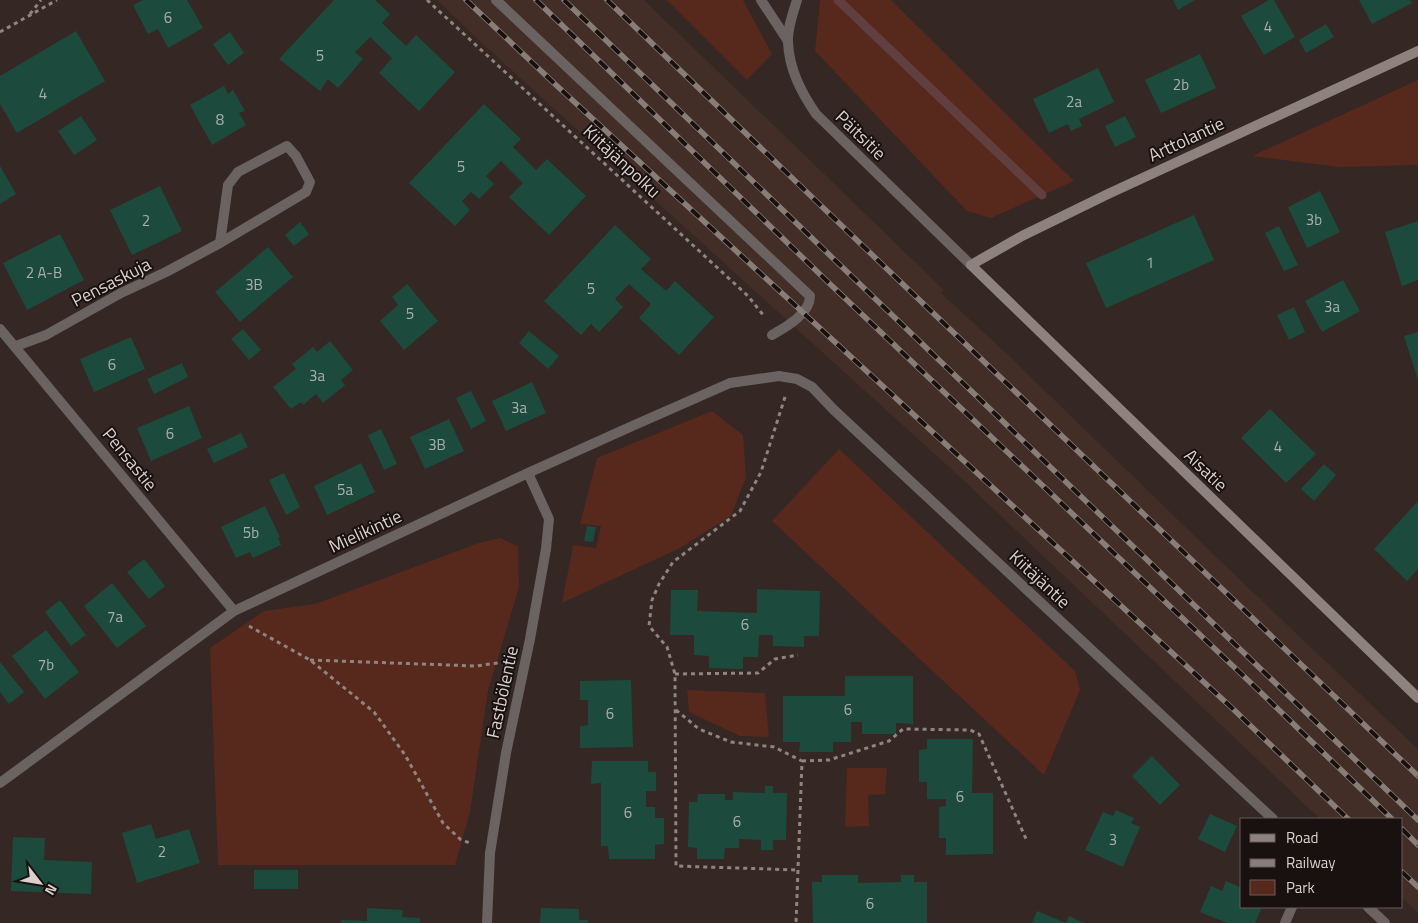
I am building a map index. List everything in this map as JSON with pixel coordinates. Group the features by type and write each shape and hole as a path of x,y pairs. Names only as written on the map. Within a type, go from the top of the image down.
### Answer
{"street":[{"path":"496,0 810,296 810,302 803,312 772,335"},
{"path":"761,0 788,41"},
{"name":"Päitsitie","path":"796,0 788,41 792,67 801,91 816,114 971,265"},
{"name":"Arttolantie","path":"971,265 1022,236 1100,198 1282,112 1418,51"},
{"name":"Pensaskuja","path":"16,346 46,335 121,293 166,272 220,243 306,192 310,182 296,156 287,146 238,172 228,184 220,243"},
{"name":"Aisatie","path":"971,265 1418,698"},
{"name":"Pensastie","path":"0,329 234,612"},
{"name":"Mielikintie","path":"0,783 234,612 528,472 730,383 779,376"},
{"name":"Kiitäjäntie","path":"779,376 797,378 812,387 1272,818"},
{"name":"Fastbölentie","path":"487,923 490,853 506,753 546,549 549,519 528,472"},
{"path":"1285,923 1292,908"},
{"path":"1369,908 1385,923"}],"path":[{"path":"28,16 41,0"},
{"path":"0,32 57,0"},
{"name":"Kiitäjänpolku","path":"427,0 748,296 769,323 772,335"},
{"path":"785,397 761,472 740,511 673,562 658,584 652,600 649,626 667,647 675,674 676,866 798,870"},
{"path":"234,612 248,625 310,660 374,712 405,755 443,823 460,839 490,853"},
{"path":"675,674 758,673 775,660 798,655"},
{"path":"310,660 476,666 526,658"},
{"path":"676,710 699,729 731,742 774,748 802,761 829,760 881,744 889,741 903,729 970,730 979,734 1027,841"},
{"path":"796,923 802,761"}],"shaded area":[{"path":"437,0 644,0 944,290 941,293 1006,353 1418,749 1418,913 1403,899 1403,818 1319,818 961,478 486,47"}],"green space":[{"path":"667,0 743,0 772,54 747,80"},
{"path":"820,0 891,0 1074,181 991,218 967,211 815,51"},
{"path":"1418,80 1418,165 1339,167 1252,156"},
{"path":"712,411 743,435 746,477 731,516 680,548 562,603 573,545 596,548 601,526 580,524 597,458"},
{"path":"839,449 1075,671 1080,690 1044,775 772,521"},
{"path":"500,538 518,546 519,587 488,691 470,812 455,865 218,865 210,648 264,611 315,604 479,543"},
{"path":"687,690 765,693 769,737 740,736 689,712"},
{"path":"847,768 887,768 885,794 868,795 869,826 845,827"}],"building":[{"path":"143,0 187,0 203,28 168,48 158,29 148,34 133,5"},
{"path":"334,0 375,0 390,14 382,23 406,46 416,35 455,72 419,111 379,73 392,58 370,37 355,52 363,59 338,88 328,79 320,91 279,59"},
{"path":"1173,0 1195,0 1178,10"},
{"path":"1269,0 1274,0 1295,37 1264,55 1241,16"},
{"path":"1359,0 1410,0 1412,3 1372,24"},
{"path":"1326,24 1334,37 1306,53 1299,40"},
{"path":"76,31 105,81 17,133 0,104 0,76"},
{"path":"230,32 244,53 228,65 213,44"},
{"path":"1200,54 1216,88 1161,113 1145,80"},
{"path":"1098,68 1114,102 1079,119 1082,126 1071,131 1068,124 1049,133 1033,99"},
{"path":"224,86 228,94 233,90 245,111 239,113 246,125 212,145 190,105"},
{"path":"484,104 521,139 513,147 536,170 547,159 586,196 549,235 509,197 523,183 501,161 486,176 494,184 479,199 471,192 462,201 470,210 455,226 409,183"},
{"path":"81,116 97,140 74,155 58,131"},
{"path":"1125,116 1136,137 1115,147 1105,126"},
{"path":"0,166 16,194 0,204"},
{"path":"160,186 182,231 132,255 110,210"},
{"path":"1320,191 1340,232 1307,248 1288,207"},
{"path":"1194,215 1214,260 1106,308 1086,263"},
{"path":"1418,221 1418,280 1402,286 1385,232"},
{"path":"300,222 309,234 294,246 285,235"},
{"path":"615,225 651,259 641,269 666,291 675,281 714,317 679,355 639,318 651,304 629,284 615,299 623,307 599,332 591,324 581,335 544,301"},
{"path":"1279,226 1298,265 1284,271 1265,233"},
{"path":"60,234 84,280 27,310 3,263"},
{"path":"268,247 293,277 240,322 215,292"},
{"path":"1343,280 1360,311 1322,332 1305,301"},
{"path":"407,284 438,321 404,350 380,321 398,305 392,297"},
{"path":"1294,307 1305,332 1289,340 1277,315"},
{"path":"243,329 261,350 249,360 231,339"},
{"path":"529,331 559,356 548,369 519,343"},
{"path":"1418,332 1418,380 1404,336"},
{"path":"131,337 145,369 94,392 80,359"},
{"path":"330,341 353,370 341,380 345,385 323,403 316,394 303,405 301,402 291,409 273,387 296,369 292,364 313,347 317,352"},
{"path":"182,363 188,377 154,394 147,379"},
{"path":"532,382 546,413 506,431 492,401"},
{"path":"471,391 486,421 471,429 456,398"},
{"path":"189,406 202,438 151,461 137,428"},
{"path":"1270,409 1316,454 1286,483 1241,438"},
{"path":"449,419 464,451 425,469 410,437"},
{"path":"381,429 397,464 384,470 368,435"},
{"path":"241,433 248,447 214,463 207,449"},
{"path":"361,463 375,492 327,515 314,486"},
{"path":"1324,464 1336,475 1314,501 1301,489"},
{"path":"284,473 300,507 286,515 269,480"},
{"path":"1418,501 1418,569 1407,581 1374,549"},
{"path":"265,506 280,537 278,538 281,545 253,558 250,552 236,558 221,527"},
{"path":"587,526 596,527 593,542 584,541"},
{"path":"144,559 165,586 149,599 127,572"},
{"path":"112,583 146,626 117,648 84,606"},
{"path":"757,589 820,591 819,636 804,636 804,647 773,646 773,635 759,635 758,657 743,657 743,669 709,668 709,656 694,655 694,635 670,635 671,590 698,590 697,611 757,613"},
{"path":"60,600 86,635 71,646 45,612"},
{"path":"46,630 79,672 45,699 12,656"},
{"path":"0,662 24,692 9,704 0,692"},
{"path":"845,676 913,676 913,724 896,723 896,734 862,734 862,722 851,722 851,742 833,742 833,752 799,752 800,742 783,742 783,696 845,696"},
{"path":"631,680 633,747 580,748 580,726 588,725 588,700 580,700 580,681"},
{"path":"927,739 973,739 972,793 993,793 993,854 946,855 946,838 939,838 939,807 946,806 946,799 927,799 927,782 919,782 919,750 927,749"},
{"path":"1152,756 1180,785 1160,805 1132,776"},
{"path":"592,761 648,761 648,772 656,772 656,791 646,791 646,807 655,807 655,818 664,818 664,844 655,845 655,859 609,859 608,846 601,846 601,783 591,784"},
{"path":"765,786 773,786 773,793 787,793 786,840 773,840 773,850 761,850 761,840 739,839 739,848 725,848 724,859 697,859 697,848 688,847 689,802 697,802 698,794 725,794 725,800 733,800 733,792 765,793"},
{"path":"1116,810 1134,818 1131,823 1140,827 1123,867 1085,850 1103,812 1113,816"},
{"path":"1210,814 1237,826 1225,852 1198,839"},
{"path":"151,824 156,839 189,829 200,863 137,883 122,833"},
{"path":"13,837 45,838 44,860 92,862 91,894 11,891"},
{"path":"254,870 298,870 298,889 254,889"},
{"path":"822,875 858,875 858,883 901,882 901,875 914,875 914,882 927,882 927,923 813,923 812,882 822,882"},
{"path":"1226,881 1240,887 1240,908 1262,908 1255,923 1227,923 1200,912 1211,886 1222,891"},
{"path":"367,908 403,910 402,917 420,918 420,923 341,923 341,920 367,921"},
{"path":"541,908 579,909 579,920 588,920 588,923 540,923"},
{"path":"1037,911 1066,923 1032,923"},
{"path":"1069,916 1084,923 1066,923"}],"waterway":[{"path":"838,0 1042,195"}],"railway":[{"path":"466,0 1232,708 1347,818"},
{"path":"536,0 830,284 1391,818"},
{"path":"564,0 1418,820"},
{"path":"607,0 1418,776"},
{"path":"1403,830 1418,845"},
{"path":"1403,873 1418,887"}]}
